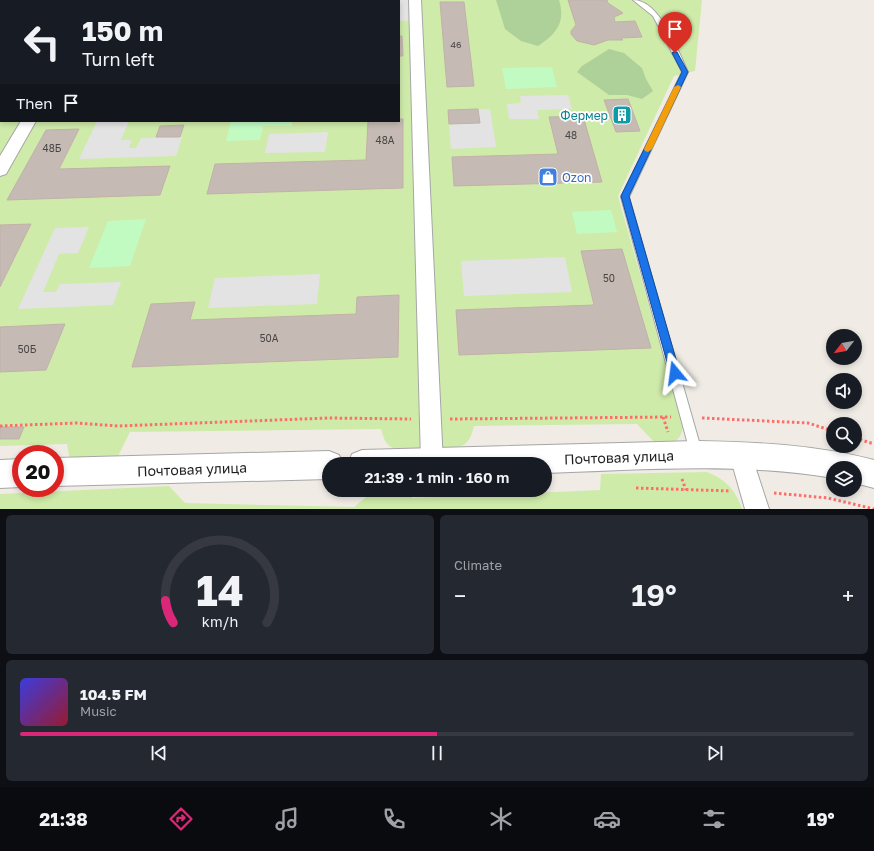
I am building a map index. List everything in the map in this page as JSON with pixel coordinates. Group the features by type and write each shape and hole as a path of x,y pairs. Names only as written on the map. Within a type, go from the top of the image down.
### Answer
{"street":[{"path":"415,0 432,457"},
{"path":"0,170 28,122"},
{"path":"741,456 757,509"},
{"name":"Почтовая улица","path":"552,463 689,464 741,456 826,463"},
{"name":"Почтовая улица","path":"64,472 322,465"},
{"path":"862,471 874,474"},
{"path":"0,474 12,473"}],"lane":[{"path":"636,0 656,15 685,72 625,196 689,464"}],"path":[{"path":"663,417 669,436"},
{"path":"862,440 874,444"},
{"path":"686,490 689,464"}],"green space":[{"path":"400,0 702,0 695,71 674,76 618,196 683,426 682,432 678,439 671,443 656,444 637,424 474,426 470,438 465,444 452,448 428,450 396,449 391,447 385,441 381,429 130,432 117,458 73,459 69,456 67,444 0,446 0,122 400,122"},
{"path":"496,0 559,0 561,15 558,27 550,37 538,46 521,41 505,29"},
{"path":"609,49 624,53 642,68 653,91 642,99 627,95 609,95 577,72 582,66"},
{"path":"552,67 557,87 506,89 502,68"},
{"path":"231,122 292,122 292,126 263,126 260,140 226,141"},
{"path":"611,210 617,232 577,234 572,212"},
{"path":"146,219 130,266 89,268 108,221"},
{"path":"707,472 719,478 729,486 737,496 742,509 0,509 0,494 12,493 12,497 64,497 64,491 169,486 185,503 354,507 366,497 552,497 552,492 600,490 601,474"}],"shaded area":[{"path":"400,0 421,0 422,20 400,21"},
{"path":"568,95 572,109 537,110 539,119 509,119 507,104 521,103 520,96"},
{"path":"478,109 490,109 496,147 451,149 449,124 479,123"},
{"path":"97,122 129,122 121,140 132,140 129,148 136,148 141,138 182,137 176,156 79,159"},
{"path":"328,132 325,152 265,153 269,134"},
{"path":"89,227 78,253 59,254 43,292 56,292 60,284 121,282 113,305 18,309 55,228"},
{"path":"565,257 572,292 464,296 461,261"},
{"path":"320,274 317,304 208,308 215,278"}],"building":[{"path":"568,0 607,0 608,3 623,13 614,17 615,22 635,21 642,37 621,38 623,40 608,40 594,45 577,41 571,34 571,31 576,25"},
{"path":"440,2 464,2 474,86 447,87"},
{"path":"400,36 402,36 403,56 400,56"},
{"name":"Фермер","path":"628,99 640,131 616,132 604,100"},
{"path":"478,109 480,123 449,124 448,110"},
{"path":"583,116 602,182 454,186 452,157 558,154 549,117"},
{"path":"400,119 403,119 403,188 207,194 215,164 366,160 368,122 400,122"},
{"path":"184,125 180,137 156,137 160,126"},
{"path":"79,129 59,169 170,166 160,195 7,200 46,130"},
{"path":"31,224 0,287 0,225"},
{"path":"622,249 651,348 459,355 456,310 594,305 581,251"},
{"path":"399,295 398,357 132,367 151,304 195,302 190,320 356,314 357,297"},
{"path":"65,324 46,370 0,372 0,327"},
{"path":"0,427 24,427 19,439 0,439"}],"slow traffic":[{"path":"648,149 678,87"}],"place":[{"name":"Фермер","path":"622,115"},
{"name":"Ozon","path":"548,177"}],"route":[{"path":"675,53 685,72 625,196 675,373"}]}
